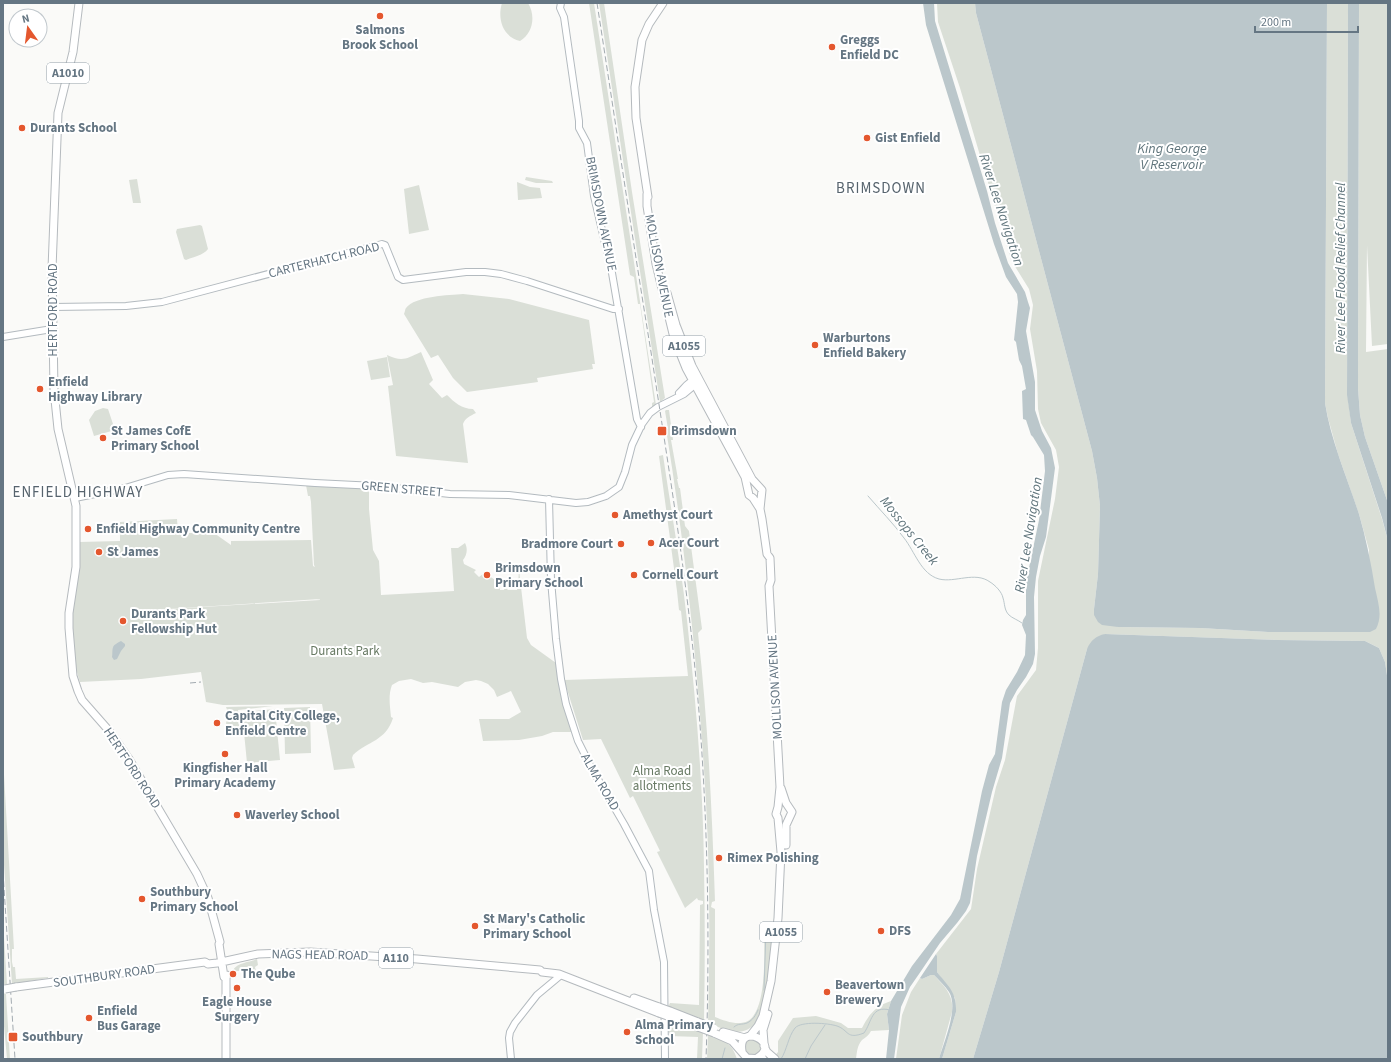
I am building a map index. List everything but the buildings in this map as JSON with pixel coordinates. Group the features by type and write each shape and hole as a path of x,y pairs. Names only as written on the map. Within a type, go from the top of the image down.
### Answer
{"main road":[{"name":"HERTFORD ROAD","path":"79,3 73,52 58,113 52,269 52,329 54,344 53,379 57,423 65,462 75,498 77,517 76,567 69,613 70,648 74,680 79,694 85,704 121,747 169,826 205,891 213,913 224,959"},
{"name":"MOLLISON AVENUE","path":"649,24 649,19 657,3"},
{"name":"MOLLISON AVENUE","path":"663,3 649,24 642,40 635,87 636,118 647,194 665,284 689,367 752,479 762,490 760,509 767,554 770,558 771,580 769,586 780,787 776,814 778,818 777,821 781,843 781,860 778,918 771,981 763,1016 758,1026 747,1037"},
{"name":"MOLLISON AVENUE","path":"697,382 704,400 745,477 749,495 753,498 760,509"},
{"path":"748,489 751,485 757,485"},
{"path":"753,498 757,498 761,495"},
{"name":"MOLLISON AVENUE","path":"764,1044 763,1030 774,992 779,947 785,870 786,831 788,819 792,816 792,812 786,803 780,787"},
{"path":"778,807 784,805 789,807"},
{"path":"778,818 782,820 788,819"},
{"name":"NAGS HEAD ROAD","path":"224,959 241,959 243,957 268,953 310,952 417,959 540,970 545,969 553,971"},
{"name":"SOUTHBURY ROAD","path":"4,989 205,962 208,964 224,959"},
{"name":"A1010","path":"224,959 224,977 226,978 226,1059"},
{"path":"553,971 561,973 561,975"},
{"name":"A110","path":"553,971 562,972 659,1010"},
{"name":"A110","path":"561,975 698,1024 732,1041 742,1054"},
{"name":"A110","path":"714,1031 729,1035 747,1037"},
{"path":"764,1044 764,1052 757,1059 747,1058 742,1054 741,1047 743,1041 747,1037 757,1037 764,1044 767,1052 775,1059"}],"street":[{"name":"BRIMSDOWN AVENUE","path":"561,3 560,8 564,17 579,128 587,143 594,196 619,309 637,419 641,427"},
{"name":"CARTERHATCH ROAD","path":"52,307 126,306 162,302 382,244 385,245 398,277 403,280 466,272 501,274 614,309 619,309"},
{"path":"3,337 52,329"},
{"path":"685,386 689,367"},
{"name":"GREEN STREET","path":"675,398 685,386 697,382"},
{"name":"GREEN STREET","path":"75,498 125,488 168,475 184,474 376,486 450,494 509,495 576,503 588,502 602,498 619,487 625,472 632,445 651,411 684,394 697,382"},
{"path":"684,394 695,392 704,400"},
{"name":"ALMA ROAD","path":"549,499 556,639 566,704 578,741 590,766 624,824 649,871 654,910 664,962 665,1059"},
{"path":"552,982 554,978 553,971"},
{"path":"511,1059 509,1038 512,1028 535,997 561,975"}],"green space":[{"path":"502,3 528,3 532,13 532,24 528,34 520,41 509,36 503,26 500,15"},
{"path":"589,3 594,3 656,405 652,407 652,403 654,402 640,304 638,304 634,277 630,275"},
{"path":"599,3 604,3 665,398 660,402"},
{"path":"937,3 975,3 976,13 1092,451 1100,506 1098,574 1094,609 1118,627 1200,628 1268,632 1370,632 1369,550 1359,514 1338,454 1325,403 1327,3 1348,3 1347,391 1351,423 1388,541 1388,682 1385,662 1379,648 1365,641 1278,640 1105,634 1087,649 999,972 973,1059 942,1059 956,1012 955,998 937,972 936,954 971,909 977,869 996,787 1005,760 1017,696 1036,670 1038,648 1038,581 1055,499 1059,467 1056,450 1041,423 1038,409 1037,371 1030,329 1033,305 1029,289 1011,260 960,88 938,22"},
{"path":"1359,3 1388,3 1388,344 1372,346 1367,245 1366,352 1388,349 1388,503 1365,437 1360,415 1358,388"},
{"path":"526,177 552,181 553,183 536,183 525,180"},
{"path":"137,179 141,203 133,203 129,180"},
{"path":"517,182 530,187 540,188 542,198 518,200"},
{"path":"419,185 429,230 409,234 404,189"},
{"path":"200,225 202,226 208,249 201,254 186,260 184,259 176,232 177,229"},
{"path":"463,294 509,299 589,320 595,364 592,364 593,369 537,378 538,382 467,392 453,378 438,355 431,358 404,314 406,308 410,304 417,301 433,297"},
{"path":"421,352 433,380 429,384 442,398 447,395 458,405 473,409 476,413 466,419 463,424 468,463 396,456 388,386 393,385 387,355 404,359"},
{"path":"387,357 390,377 371,380 367,361"},
{"path":"103,408 108,409 115,430 94,436 89,420 95,411"},
{"path":"666,410 669,410 673,440 671,440 685,526 689,531 702,629 698,633 707,733 715,901 712,902 711,907 715,909 715,1017 740,1023 748,1021 754,1014 759,1004 764,978 764,928 769,929 773,933 766,993 760,1016 752,1027 740,1032 722,1029 708,1023 709,885 703,756 696,662 686,568 666,429 668,429"},
{"name":"Alma Road allotments","path":"663,455 685,599 698,743 704,867 704,1021 668,1007 670,1003 699,1005 700,905 703,904 703,901 698,900 697,898 685,908 657,852 660,851 633,796 630,798 601,739 583,740 564,680 688,676 681,611 679,610 659,456"},
{"name":"Durants Park","path":"306,485 369,488 369,509 373,550 379,561 381,595 454,591 451,548 458,548 465,543 467,550 463,560 464,564 476,570 474,572 479,577 483,574 495,580 499,584 500,590 504,590 505,587 508,590 517,590 519,570 527,638 531,645 556,663 560,692 572,732 553,732 542,736 519,740 483,741 479,719 509,719 521,712 511,691 497,697 494,690 488,684 481,681 476,680 465,682 458,687 432,682 423,683 411,679 399,681 392,685 390,701 391,717 393,718 386,732 353,755 352,758 355,768 334,770 322,704 223,705 206,702 201,672 141,679 80,682 73,649 72,631 79,542 120,541 120,522 177,519 178,533 214,533 231,545 231,541 311,540 313,566 315,567 311,502 310,496 308,496","holes":["320,599 320,600 138,611"]},
{"path":"273,706 238,710 240,730 227,726 226,723 229,715 226,707"},
{"path":"310,707 311,753 285,754 284,708"},
{"path":"275,709 280,760 247,763 242,712"},
{"path":"3,757 14,949 12,949 13,967 15,967 16,979 48,977 12,984 3,850"},
{"path":"3,921 7,984 3,985"},
{"path":"257,959 258,965 255,967 256,971 233,971 234,968 240,964"},
{"path":"934,975 945,987 952,1001 952,1012 939,1059 896,1059 902,1015 911,992 920,978 922,979"},
{"path":"3,993 6,994 10,1059 7,1059 3,1015"},
{"path":"891,1001 887,1014 889,1030 871,1031 859,1045 856,1059 772,1059 778,1052 778,1041 793,1018 816,1016 841,1023 848,1028 862,1028 874,1011 881,1005"},
{"path":"668,1019 703,1032 702,1059 697,1059 698,1037 669,1036"},
{"path":"708,1034 730,1045 737,1059 707,1059"},
{"path":"750,1039 756,1039 761,1044 759,1053 756,1055 750,1055 745,1050 745,1044"}],"water":[{"path":"923,3 934,3 935,21 987,191 995,223 1008,263 1025,292 1030,308 1026,331 1035,382 1035,410 1042,431 1051,448 1055,468 1046,537 1040,556 1036,577 1034,597 1035,654 1033,664 1010,703 1002,758 992,792 977,856 970,903 966,911 940,943 910,987 901,1007 894,1059 886,1059 889,1030 887,1014 891,1001 912,966 951,915 960,899 982,791 989,765 995,754 1002,702 1006,690 1025,655 1026,635 1022,625 1026,615 1026,582 1039,520 1045,471 1044,455 1031,435 1026,420 1023,419 1022,391 1026,389 1022,366 1019,360 1016,342 1014,340 1018,302 1017,294 1006,277 994,244 926,25"},
{"name":"King George V Reservoir","path":"975,3 1327,3 1325,403 1335,445 1359,514 1366,541 1380,614 1376,629 1370,632 1268,632 1200,628 1118,627 1102,625 1098,622 1094,615 1094,609 1098,574 1100,506 1092,451 976,13"},
{"path":"1348,3 1359,3 1358,388 1360,415 1365,437 1388,503 1388,541 1351,423 1347,395"},
{"path":"1105,634 1278,640 1365,641 1379,648 1385,662 1388,682 1388,1059 973,1059 999,972 1087,649 1094,639"},
{"path":"121,641 125,644 125,646 117,659 114,660 112,657 114,645"},
{"path":"936,954 937,972 951,990 956,1005 956,1012 942,1059 939,1059 950,1025 952,1015 952,999 949,992 934,975 922,979 920,978"}],"waterway":[{"name":"Mossops Creek","path":"868,496 900,532 927,572 939,579 945,580 978,577 990,582 1001,593 1007,613 1022,623"},
{"path":"764,990 766,930"},
{"path":"781,1059 789,1039 795,1028 798,1026 815,1023 827,1024 837,1026 848,1034 858,1035 864,1033 876,1012 884,1009 890,1010"},
{"path":"734,1027 749,1022 758,1010"},
{"path":"805,1059 811,1046 825,1025"},
{"path":"722,1059 725,1048"}],"railway":[{"path":"597,3 671,486 695,667 702,755 706,842 708,929 706,1059"},
{"path":"190,683 201,682"},
{"path":"3,872 15,1059"}],"place":[{"name":"Salmons Brook School","path":"380,16"},
{"name":"Greggs Enfield DC","path":"832,47"},
{"name":"Durants School","path":"22,128"},
{"name":"Gist Enfield","path":"867,138"},
{"name":"Warburtons Enfield Bakery","path":"815,345"},
{"name":"Enfield Highway Library","path":"40,389"},
{"name":"Brimsdown","path":"662,431"},
{"name":"St James CofE Primary School","path":"103,438"},
{"name":"Amethyst Court","path":"615,515"},
{"name":"Enfield Highway Community Centre","path":"88,529"},
{"name":"Acer Court","path":"651,543"},
{"name":"Bradmore Court","path":"621,544"},
{"name":"St James","path":"99,552"},
{"name":"Brimsdown Primary School","path":"487,575"},
{"name":"Cornell Court","path":"634,575"},
{"name":"Durants Park Fellowship Hut","path":"123,621"},
{"name":"Capital City College, Enfield Centre","path":"217,723"},
{"name":"Kingfisher Hall Primary Academy","path":"225,754"},
{"name":"Waverley School","path":"237,815"},
{"name":"Rimex Polishing","path":"719,858"},
{"name":"Southbury Primary School","path":"142,899"},
{"name":"St Mary's Catholic Primary School","path":"475,926"},
{"name":"DFS","path":"881,931"},
{"name":"The Qube","path":"233,974"},
{"name":"Eagle House Surgery","path":"237,988"},
{"name":"Beavertown Brewery","path":"827,992"},
{"name":"Enfield Bus Garage","path":"89,1018"},
{"name":"Alma Primary School","path":"627,1032"},
{"name":"Southbury","path":"13,1037"}],"district":[{"name":"BRIMSDOWN","path":"881,188"},
{"name":"ENFIELD HIGHWAY","path":"78,492"}],"water label":[{"name":"River Lee Navigation","path":"1001,210"},
{"name":"River Lee Flood Relief Channel","path":"1341,268"},
{"name":"River Lee Navigation","path":"1029,535"}]}
